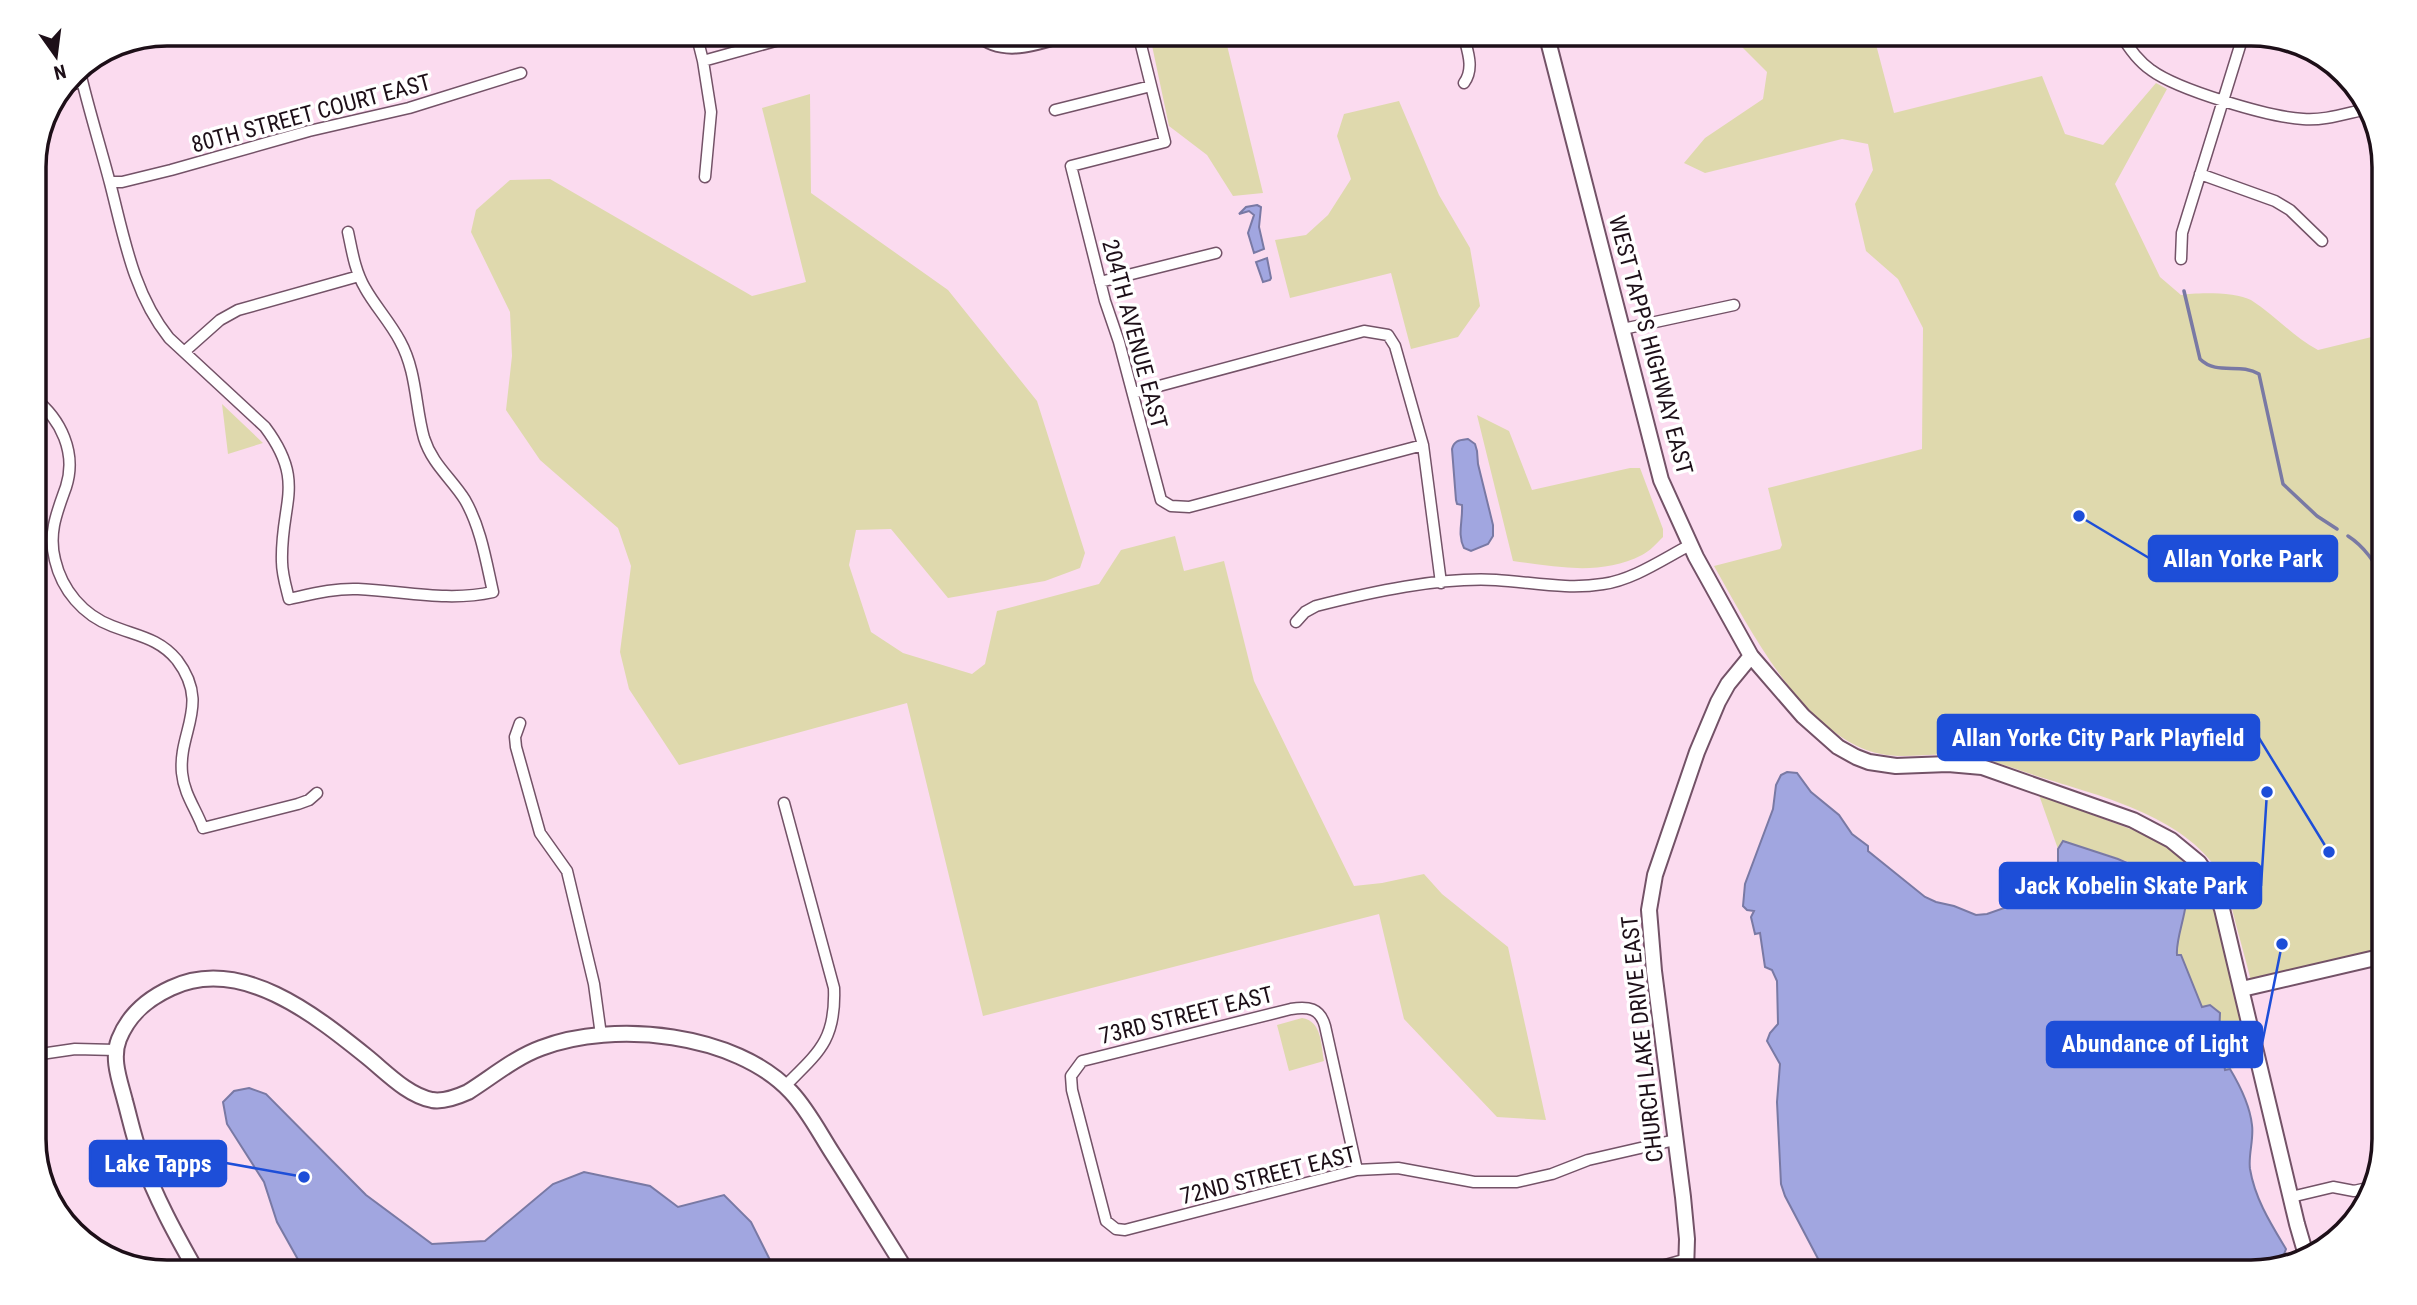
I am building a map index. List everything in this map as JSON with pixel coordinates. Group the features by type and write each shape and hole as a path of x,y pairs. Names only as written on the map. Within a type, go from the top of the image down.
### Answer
{"street":[{"path":"699,46 711,112 705,177"},
{"path":"703,61 757,46"},
{"path":"1055,110 1151,86 1141,46"},
{"path":"1464,83 1470,76 1466,46"},
{"name":"WEST TAPPS HIGHWAY EAST","path":"1549,46 1653,454 1669,500 1690,545 1751,656 1803,716 1838,747 1856,757 1896,766 1948,764 1982,767 2133,820 2171,840 2199,863 2213,884 2222,909 2304,1247"},
{"path":"2129,46 2148,69 2160,76 2223,100 2306,120 2358,111"},
{"path":"2181,259 2182,233 2240,46"},
{"name":"80TH STREET COURT EAST","path":"110,182 122,182 159,173 309,131 409,108 521,73"},
{"name":"204TH AVENUE EAST","path":"1151,86 1165,142 1071,166 1100,282 1161,500 1171,506 1189,507 1423,445"},
{"path":"85,91 138,286 158,323 184,352 265,427 282,455 290,489 282,563 289,599 336,589 447,597 493,592 474,519 464,499 431,455 424,438 415,379 409,360 400,340 364,287 348,232"},
{"path":"2200,174 2275,201 2290,210 2322,241"},
{"path":"1100,282 1216,253"},
{"path":"184,352 220,320 238,310 359,276"},
{"path":"1623,329 1734,305"},
{"path":"1133,393 1364,331 1388,335 1395,346 1423,445 1441,583"},
{"path":"46,409 60,427 68,449 69,476 52,533 60,576 73,598 90,614 113,627 146,636 157,642 177,660 184,672 191,692 192,714 183,753 182,775 188,796 203,828 298,804 317,793"},
{"path":"1296,622 1305,612 1317,606 1364,594 1441,583 1494,580 1573,586 1604,584 1640,570 1690,545"},
{"name":"CHURCH LAKE DRIVE EAST","path":"1686,1260 1683,1197 1649,929 1651,890 1679,803 1718,702 1728,684 1751,656"},
{"path":"520,723 515,737 516,747 540,833 567,871 594,984 601,1035"},
{"path":"784,803 834,988 835,1005 826,1041 785,1086"},
{"path":"2242,989 2372,959"},
{"path":"191,1260 164,1210 140,1155 118,1076 116,1050 125,1025 152,997 174,986 201,980 247,984 282,996 317,1019 399,1082 419,1095 436,1101 468,1092 531,1052 558,1043 601,1035 652,1036 704,1044 732,1053 785,1086 802,1105 899,1260"},
{"name":"73RD STREET EAST","path":"1116,1229 1106,1221 1072,1090 1074,1070 1082,1061 1291,1009 1304,1006 1323,1018 1357,1170"},
{"path":"46,1053 75,1049 116,1050"},
{"name":"72ND STREET EAST","path":"1116,1229 1125,1230 1357,1170 1398,1168 1474,1182 1517,1182 1552,1174 1588,1160 1675,1140"},
{"path":"2291,1197 2333,1187 2360,1190"}],"shaded area":[{"path":"1152,46 1227,46 1263,193 1233,196 1207,155 1169,126"},
{"path":"1741,46 1876,46 1894,113 2042,76 2065,134 2103,145 2156,83 2167,89 2115,184 2160,277 2181,295 2217,293 2245,297 2318,350 2371,337 2372,953 2251,981 2225,882 2208,858 2190,840 2168,825 2118,802 1986,760 1966,756 1898,756 1871,752 1834,731 1812,712 1774,666 1714,566 1780,549 1782,545 1768,488 1922,449 1923,328 1898,279 1866,251 1855,204 1873,170 1868,144 1842,139 1705,173 1684,163 1705,138 1763,99 1767,72"},
{"path":"810,94 811,193 948,290 1037,401 1085,553 1080,568 1045,581 948,598 891,529 856,530 849,565 871,632 903,653 972,674 985,664 997,611 1099,584 1121,550 1175,536 1184,571 1224,561 1254,681 1354,886 1424,874 1442,894 1508,947 1546,1120 1497,1117 1404,1019 1379,914 983,1016 907,703 679,765 629,689 620,652 631,566 618,528 540,460 506,410 512,356 510,312 471,232 476,210 510,180 550,179 752,296 806,282 762,108"},
{"path":"1399,101 1439,195 1470,248 1480,306 1458,337 1411,349 1391,273 1290,298 1275,240 1306,235 1328,215 1351,179 1337,136 1344,114"},
{"path":"222,404 263,443 228,454"},
{"path":"1477,415 1509,431 1532,490 1640,468 1663,529 1663,537 1642,555 1611,566 1579,568 1513,561"},
{"path":"2039,795 2152,837 2184,860 2202,881 2218,923 2255,1064 2225,1070 2219,1038 2220,1013 2210,1005 2202,1007 2181,955 2177,956 2177,938 2186,890 2163,876 2109,855 2063,841 2058,849"},
{"path":"1302,1018 1309,1020 1317,1029 1324,1061 1289,1071 1277,1025"}],"water":[{"path":"1246,207 1261,207 1259,227 1264,249 1254,253 1248,233 1254,215 1249,211 1239,214"},
{"path":"1267,258 1271,278 1263,282 1256,262"},
{"path":"1468,439 1475,444 1493,525 1493,536 1488,544 1471,551 1464,548 1461,538 1462,505 1457,504 1456,500 1452,449 1456,442"},
{"path":"1787,772 1797,773 1811,792 1839,815 1852,834 1868,846 1868,851 1925,897 1976,915 1987,914 2027,900 2058,870 2058,849 2063,841 2118,859 2184,888 2186,902 2177,955 2181,955 2202,1007 2210,1005 2220,1013 2219,1038 2225,1070 2230,1069 2251,1118 2252,1180 2269,1221 2286,1249 2284,1254 2250,1260 1819,1260 1781,1184 1777,1102 1780,1064 1767,1041 1778,1024 1777,981 1772,970 1765,967 1760,933 1755,934 1751,917 1754,911 1743,906 1745,884 1773,809 1776,785 1781,775"},
{"path":"249,1088 266,1094 366,1195 432,1244 485,1241 553,1184 584,1172 650,1186 678,1207 724,1195 751,1222 770,1260 298,1260 277,1222 264,1182 227,1124 223,1102 234,1091"}],"waterway":[{"path":"2184,291 2200,359 2214,367 2244,369 2259,374 2283,484 2317,516 2337,529"},
{"path":"2348,536 2371,559"}],"place":[{"name":"Allan Yorke Park","path":"2079,516"},
{"name":"Jack Kobelin Skate Park","path":"2267,792"},
{"name":"Allan Yorke City Park Playfield","path":"2329,852"},
{"name":"Abundance of Light","path":"2282,944"},
{"name":"Lake Tapps","path":"304,1177"}]}
